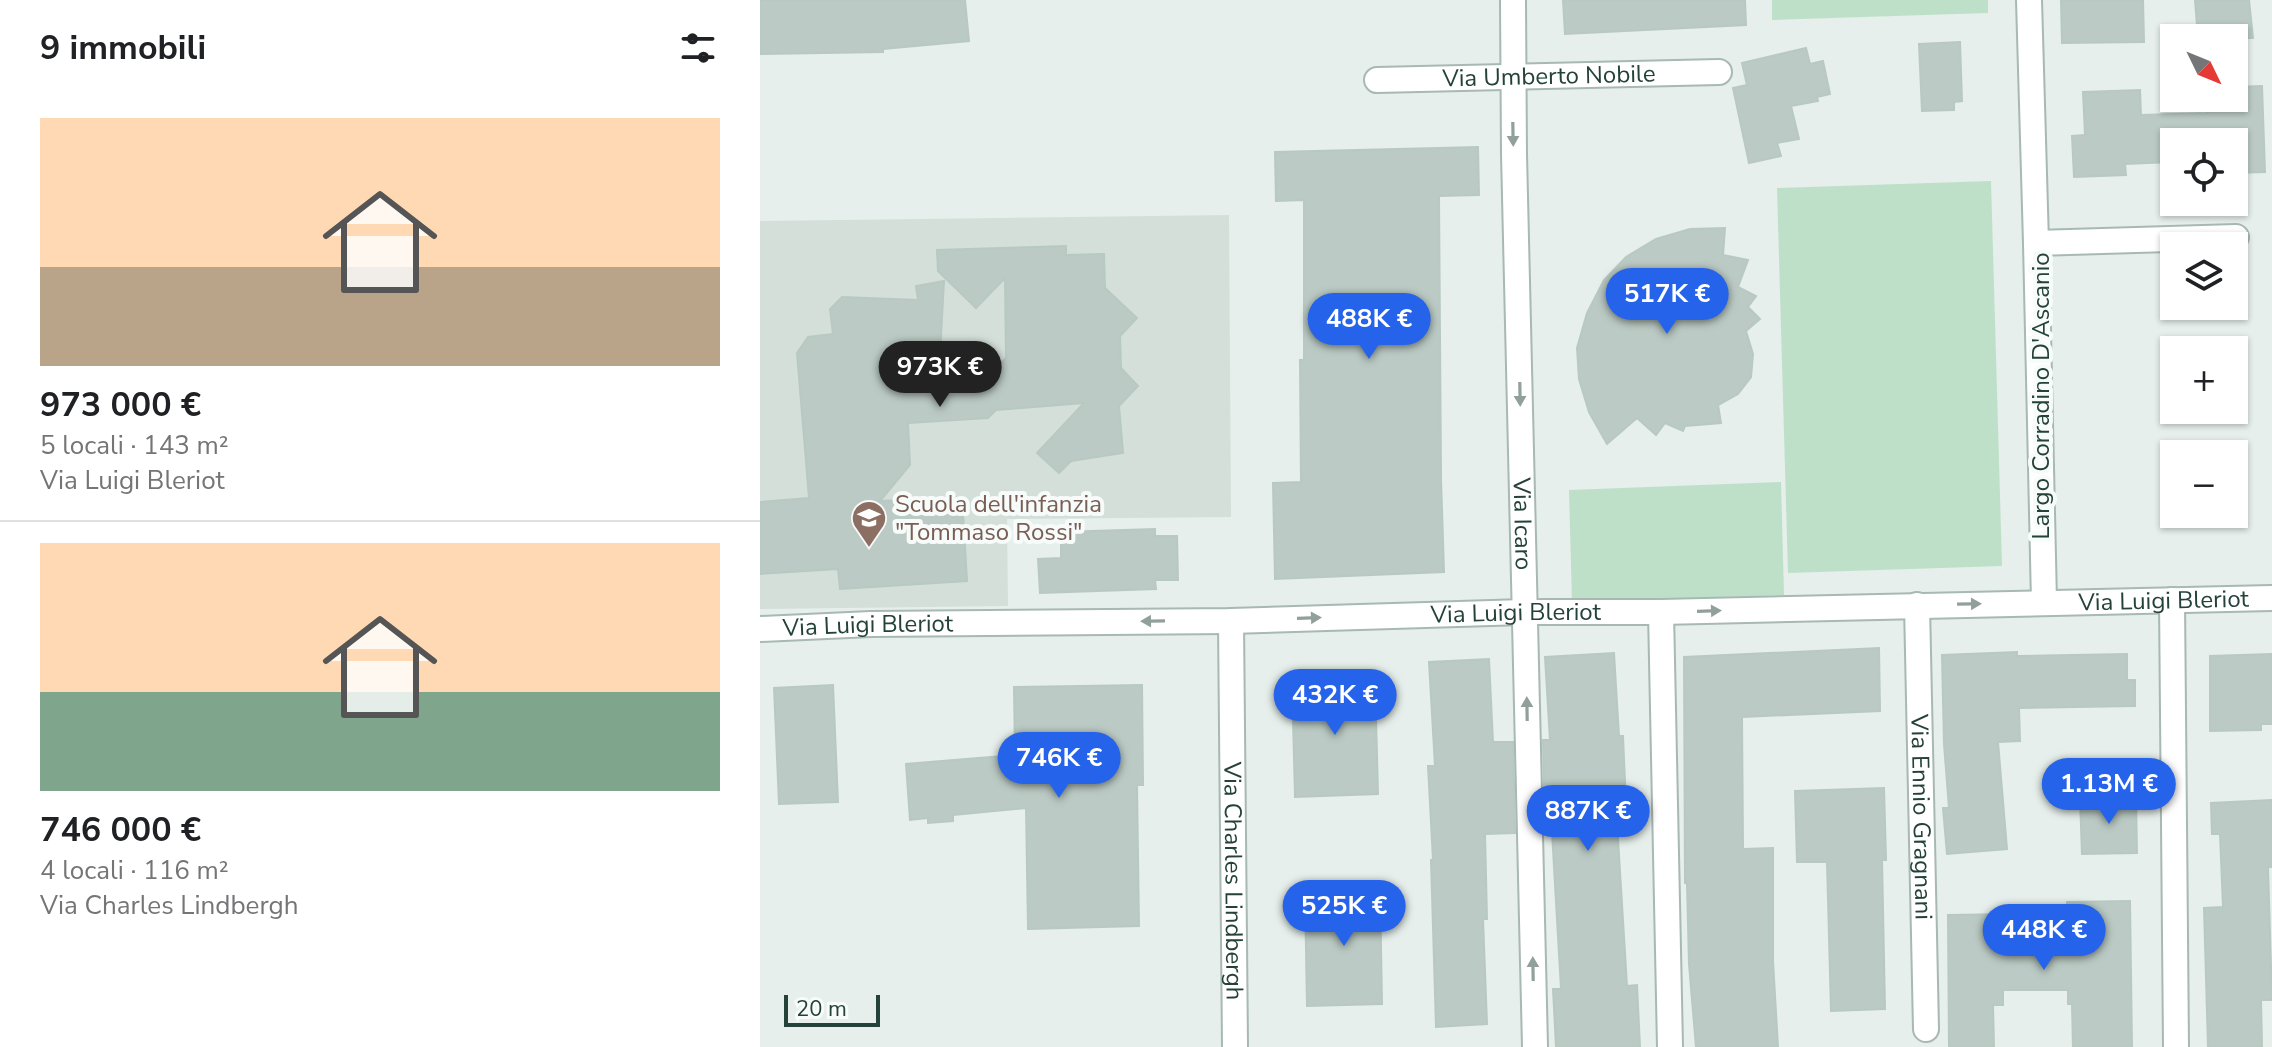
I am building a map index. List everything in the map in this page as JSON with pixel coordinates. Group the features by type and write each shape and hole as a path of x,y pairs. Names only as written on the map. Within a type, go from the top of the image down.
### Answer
{"street":[{"name":"Via Icaro","path":"1513,0 1512,77 1535,1047"},
{"path":"2029,0 2036,243"},
{"name":"Via Umberto Nobile","path":"1377,80 1719,72"},
{"name":"Largo Corradino D'Ascanio","path":"2044,602 2036,243 2160,239"},
{"name":"Via Luigi Bleriot","path":"760,629 871,624 1231,621 1524,612 1661,612 2272,598"},
{"path":"2172,600 2176,1047"},
{"name":"Via Ennio Gragnani","path":"1917,605 1926,1029"},
{"path":"1661,612 1670,1047"},
{"name":"Via Charles Lindbergh","path":"1231,621 1235,1047"}],"shaded area":[{"path":"1229,215 1231,517 1007,519 1008,606 760,609 760,221"}],"green space":[{"path":"1772,0 1988,0 1988,13 1772,20"},
{"path":"1991,181 2002,566 1788,573 1777,188"},
{"path":"1781,482 1784,595 1572,602 1569,490"}],"building":[{"path":"760,0 965,0 969,41 883,49 883,52 760,54"},
{"path":"1563,0 1745,0 1746,25 1565,34"},
{"path":"2061,0 2143,0 2144,42 2062,43"},
{"path":"2195,0 2249,0 2253,38 2248,38 2248,24 2197,24"},
{"path":"1960,42 1962,101 1954,102 1954,110 1922,111 1919,44"},
{"path":"1806,48 1810,64 1823,61 1830,94 1817,97 1818,101 1791,106 1799,139 1777,143 1781,156 1749,163 1733,88 1747,85 1742,63"},
{"path":"2248,86 2262,86 2265,172 2248,173 2248,128 2160,128 2160,162 2125,164 2126,175 2074,177 2072,136 2085,135 2083,92 2140,90 2141,115 2248,112"},
{"path":"1478,147 1479,195 1439,196 1444,572 1275,579 1273,483 1301,482 1304,200 1276,201 1275,152"},
{"path":"1725,228 1723,255 1748,260 1738,287 1756,296 1748,307 1760,319 1746,331 1753,354 1751,377 1738,394 1718,405 1721,423 1685,426 1683,431 1665,423 1656,435 1637,418 1607,444 1589,412 1579,379 1577,348 1587,313 1604,280 1626,257 1656,239 1690,229"},
{"path":"1066,246 1066,255 1104,254 1105,288 1137,318 1120,336 1121,368 1138,386 1119,406 1123,453 1071,461 1059,473 1037,453 1084,403 996,410 988,418 908,423 910,465 880,501 962,497 967,581 840,589 838,569 760,574 760,502 809,498 797,353 808,337 833,334 830,309 842,297 918,300 916,286 944,281 939,373 989,373 1006,358 1005,278 976,308 938,271 937,250"},
{"path":"1155,529 1155,536 1177,536 1178,580 1155,580 1156,589 1040,593 1038,559 1061,558 1061,532"},
{"path":"1879,648 1880,711 1742,717 1743,849 1773,848 1773,961 1778,1047 1696,1047 1685,883 1684,657"},
{"path":"2017,652 2017,656 2127,654 2127,680 2135,680 2135,706 2019,708 2020,741 1998,742 2007,849 1947,854 1943,808 1949,808 1942,655"},
{"path":"1614,653 1619,736 1623,736 1626,805 1616,806 1627,986 1637,985 1640,1047 1556,1047 1553,989 1561,989 1552,832 1545,832 1543,740 1550,740 1545,657"},
{"path":"2272,654 2272,724 2261,724 2261,730 2210,731 2210,656"},
{"path":"1489,659 1493,742 1513,742 1515,833 1485,834 1487,919 1483,919 1487,1024 1436,1027 1428,766 1435,766 1429,662"},
{"path":"1375,678 1378,794 1295,797 1292,680"},
{"path":"833,685 838,802 779,804 774,688"},
{"path":"1142,685 1143,785 1137,785 1139,926 1028,929 1026,808 953,815 953,821 928,823 928,818 910,820 906,764 1015,755 1014,687"},
{"path":"1884,788 1885,1009 1831,1011 1827,862 1797,862 1795,791"},
{"path":"2136,798 2137,853 2082,854 2080,799"},
{"path":"2272,800 2272,867 2268,867 2272,1000 2261,1000 2262,1047 2208,1047 2204,908 2223,907 2220,834 2212,834 2211,803"},
{"path":"1380,890 1382,1004 1307,1006 1305,892"},
{"path":"2130,901 2132,1047 2073,1047 2072,1004 2068,1004 2068,990 2003,990 2003,1005 1993,1005 1994,1047 1949,1047 1948,915 2011,914 2011,933 2067,932 2067,902"}],"place":[{"name":"Scuola dell'infanzia \"Tommaso Rossi\"","path":"869,549"}]}
